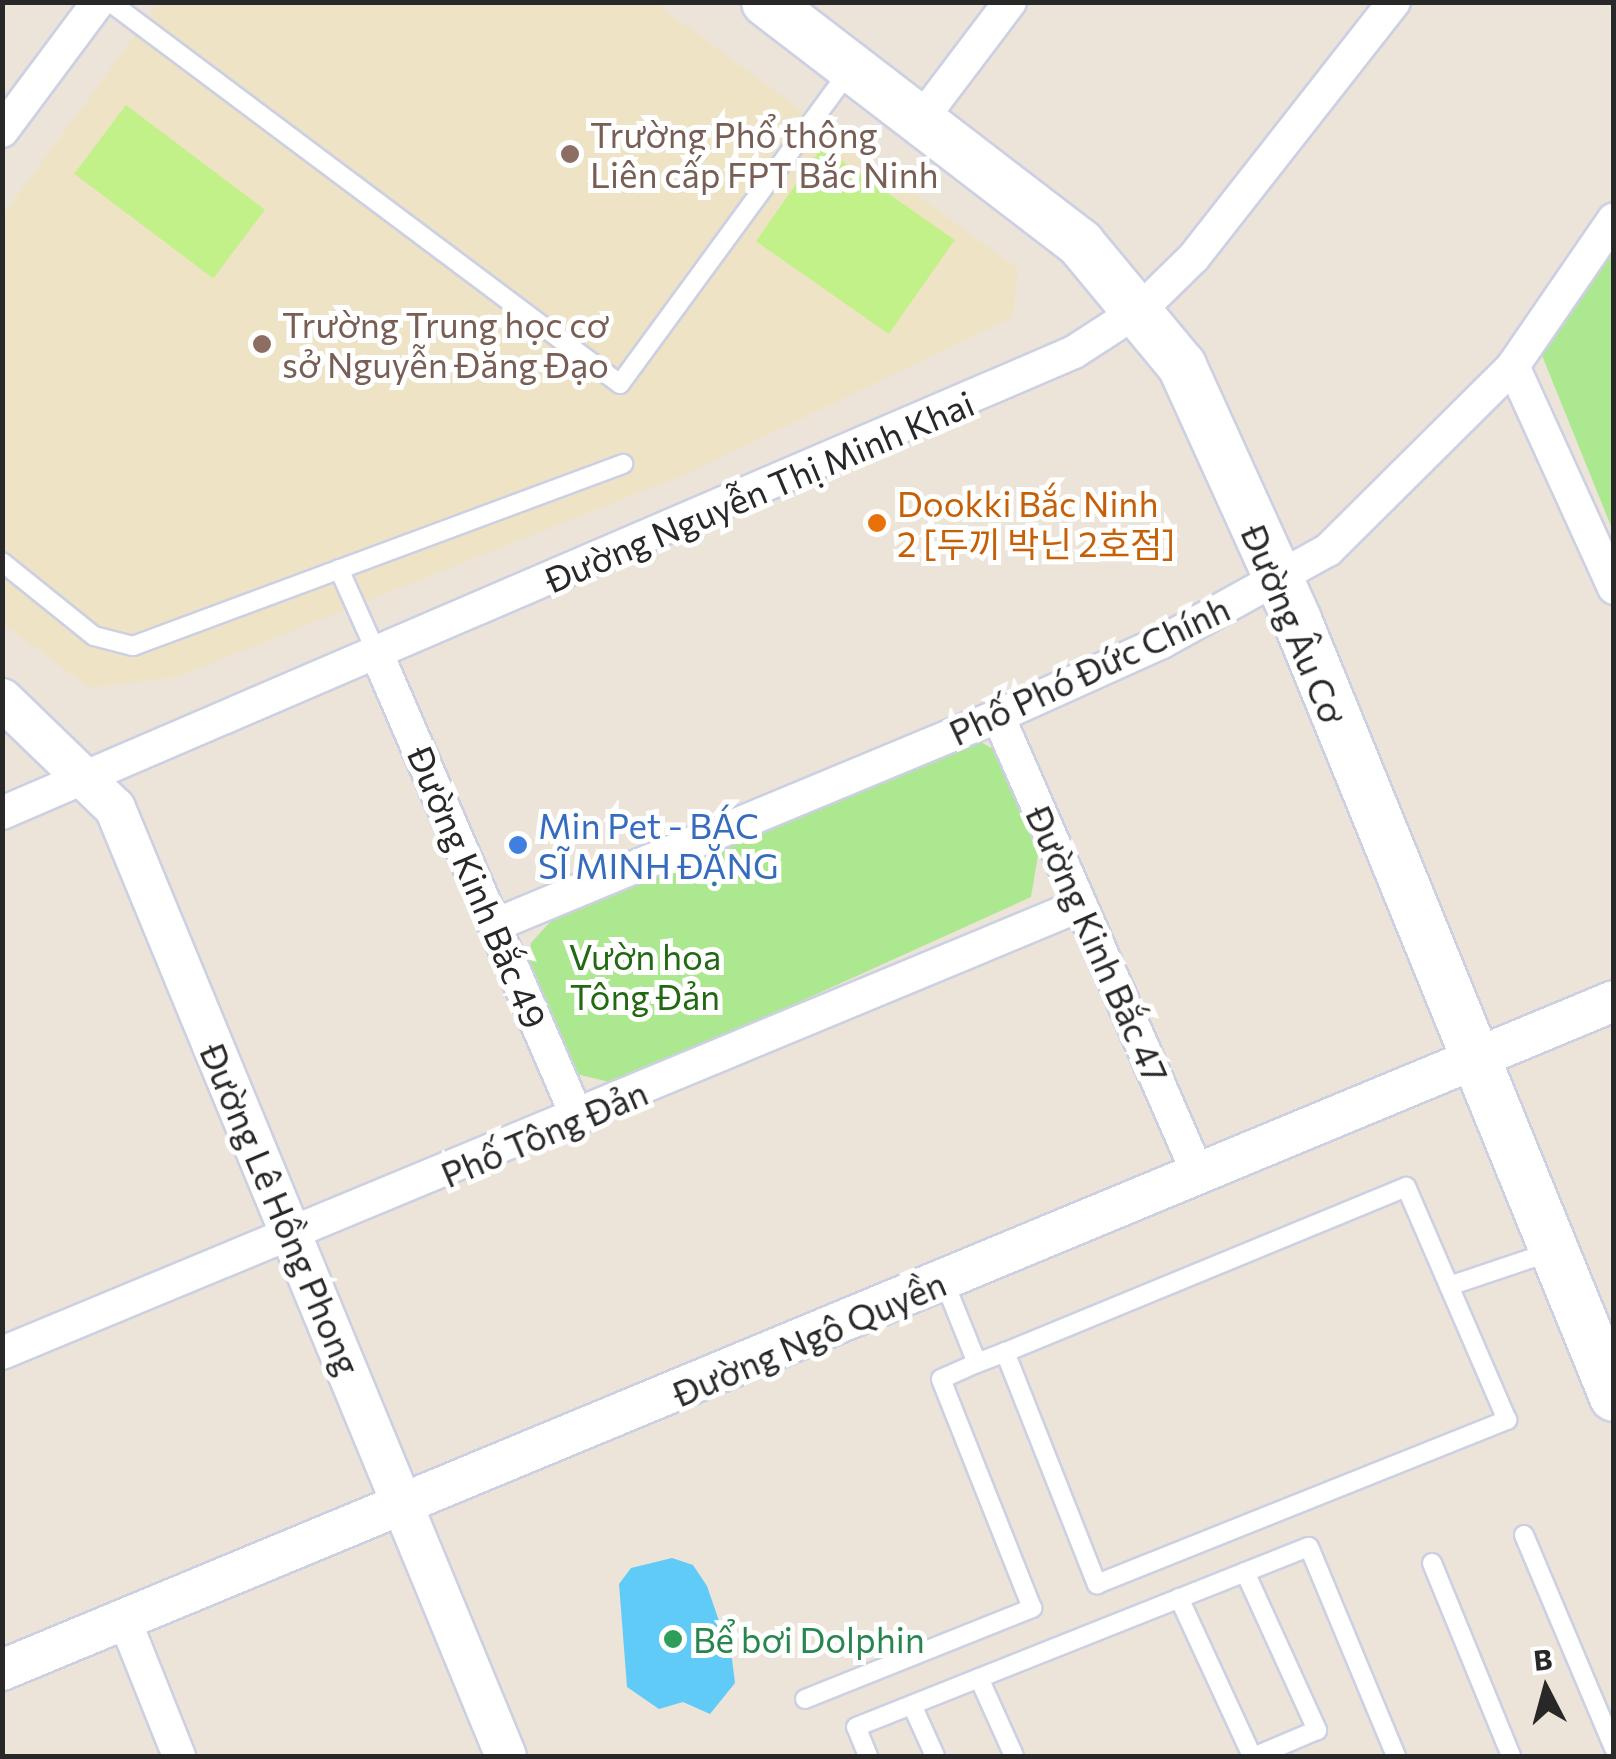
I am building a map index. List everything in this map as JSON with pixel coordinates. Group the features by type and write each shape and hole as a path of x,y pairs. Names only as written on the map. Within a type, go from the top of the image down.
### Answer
{"main road":[{"name":"Đường Âu Cơ","path":"766,2 924,117 1080,243 1142,308 1182,366 1278,581 1554,1251 1601,1333 1614,1397"}],"street":[{"path":"2,131 98,2"},
{"path":"924,117 1010,2"},
{"name":"Đường Nguyễn Thị Minh Khai","path":"2,812 84,773 378,654 1010,383 1142,308 1194,258 1394,2"},
{"name":"Phố Phó Đức Chính","path":"494,925 998,716 1278,581 1383,502 1513,366 1614,219"},
{"path":"1513,366 1614,588"},
{"name":"Đường Kinh Bắc 49","path":"378,654 578,1119"},
{"name":"Đường Lê Hồng Phong","path":"2,699 84,773 115,808 506,1756"},
{"name":"Đường Kinh Bắc 47","path":"998,716 1198,1172"},
{"name":"Phố Tông Đản","path":"6,1342 292,1238 1081,904"},
{"name":"Đường Ngô Quyền","path":"2,1670 407,1509 1198,1172 1614,1001"},
{"path":"125,1621 179,1756"}],"lane":[{"path":"110,2 620,384 853,67"},
{"path":"2,562 94,636 132,646 623,464"},
{"path":"338,569 378,654"},
{"path":"804,1699 1032,1608 940,1379 977,1363 1406,1187 1507,1420 1098,1584 1005,1352"},
{"path":"1449,1286 1554,1251"},
{"path":"944,1281 977,1363"},
{"path":"1524,1534 1614,1748"},
{"path":"868,1756 856,1727 1309,1546 1396,1756"},
{"path":"1432,1563 1512,1756"},
{"path":"1179,1598 1254,1756 1317,1730 1245,1572"},
{"path":"979,1678 1014,1756"},
{"path":"912,1705 936,1756"}],"shaded area":[{"path":"159,3 655,3 1018,269 1013,317 686,474 177,677 91,688 3,624 3,215"}],"green space":[{"path":"126,105 265,210 213,278 74,174"},
{"path":"822,147 955,240 889,334 756,241"},
{"path":"1613,247 1613,531 1539,348"},
{"name":"Vườn hoa Tông Đản","path":"981,742 1001,754 1038,855 1031,897 618,1084 572,1073 528,970 531,943 551,921"}],"water":[{"name":"Bể bơi Dolphin","path":"672,1558 693,1565 707,1586 732,1659 735,1683 710,1714 683,1702 659,1709 627,1687 619,1584 631,1568"}],"place":[{"name":"Trường Phổ thông Liên cấp FPT Bắc Ninh","path":"570,154"},
{"name":"Trường Trung học cơ sở Nguyễn Đăng Đạo","path":"262,344"},
{"name":"Dookki Bắc Ninh 2 [두끼 박닌 2호점]","path":"877,523"},
{"name":"Min Pet - BÁC SĨ MINH ĐẶNG","path":"518,845"},
{"name":"Bể bơi Dolphin","path":"673,1639"}]}
